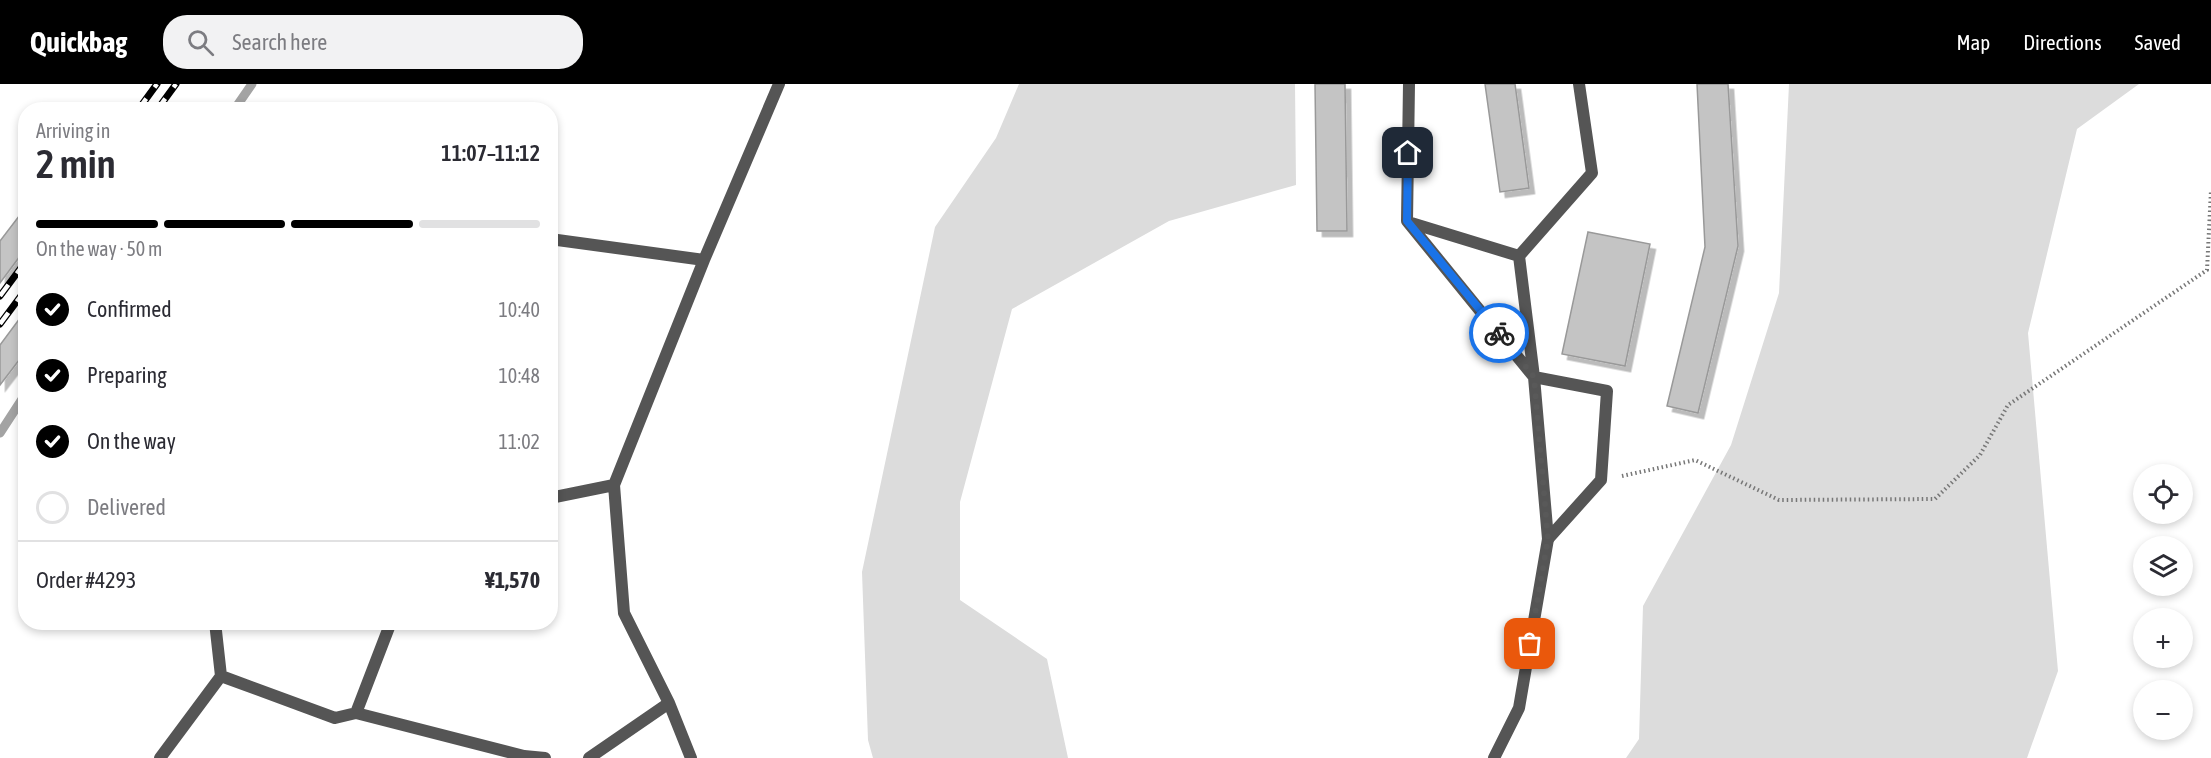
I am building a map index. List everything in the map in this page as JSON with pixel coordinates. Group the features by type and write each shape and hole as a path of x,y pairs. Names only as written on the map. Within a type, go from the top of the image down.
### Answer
{"street":[{"path":"692,758 669,703 624,613 614,485 704,260 779,84"},
{"path":"1409,84 1407,221 1534,377 1606,391 1601,480 1548,539"},
{"path":"1494,758 1519,708 1548,539 1534,377 1519,256 1592,173 1579,84"},
{"path":"1407,221 1519,256"},
{"path":"558,240 704,260"},
{"path":"558,496 614,485"},
{"path":"160,758 221,676 216,630"},
{"path":"356,713 388,630"},
{"path":"221,676 335,718 356,713 524,756 545,758"},
{"path":"589,758 669,703"}],"path":[{"path":"1601,480 1695,460 1779,500 1935,499 1980,455 2008,405 2207,270 2211,190"}],"shaded area":[{"path":"1019,84 1295,84 1296,185 1169,221 1012,309 960,502 960,600 1047,659 1068,758 873,758 868,740 862,572 935,227 996,138"},
{"path":"1789,84 2139,84 2077,129 2028,333 2058,671 2027,758 1626,758 1639,739 1643,606 1731,445 1779,293"}],"building":[{"path":"1315,84 1345,84 1347,231 1317,231"},
{"path":"1485,84 1515,84 1529,188 1500,192"},
{"path":"1697,84 1728,84 1738,246 1698,413 1667,406 1705,247"},
{"path":"18,217 18,259 0,283 0,241"},
{"path":"1588,232 1650,244 1625,366 1562,354"},
{"path":"18,321 18,361 0,385 0,345"}],"waterway":[{"path":"240,102 252,84"},
{"path":"0,433 18,405"}],"railway":[{"path":"144,102 157,84"},
{"path":"163,102 176,84"},
{"path":"0,296 18,272"},
{"path":"0,324 18,300"}],"way so far":[{"path":"1499,333 1534,377 1548,539 1530,644"}],"route":[{"path":"1408,153 1407,221 1499,333"}]}
